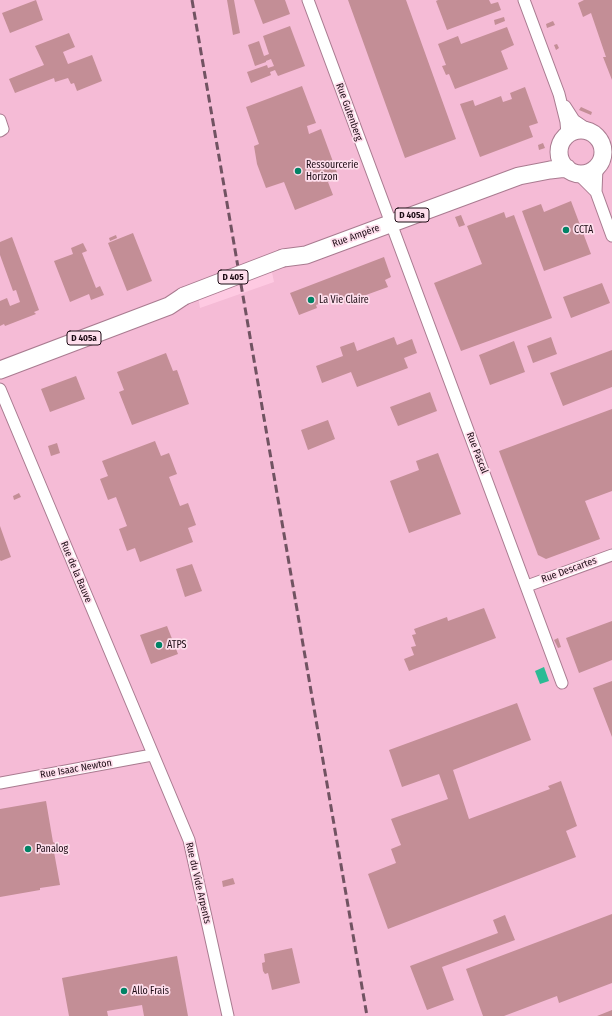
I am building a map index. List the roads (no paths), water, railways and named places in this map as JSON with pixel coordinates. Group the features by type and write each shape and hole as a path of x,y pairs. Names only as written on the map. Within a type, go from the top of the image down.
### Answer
{"main road":[{"path":"578,130 599,133 604,157 589,172 572,171 562,163 560,156 563,142 578,130"},
{"name":"Rue Ampère","path":"519,176 563,142"},
{"name":"Rue Ampère","path":"284,263 519,176 550,170 572,171"},
{"name":"D 405","path":"185,300 284,263"},
{"name":"D 405a","path":"0,370 185,300"}],"street":[{"name":"Rue Gutenberg","path":"308,0 391,223"},
{"path":"524,0 559,94 566,122 563,142"},
{"path":"559,94 574,120 599,133"},
{"path":"0,120 3,129 0,131"},
{"path":"596,192 604,157"},
{"path":"572,171 596,192 612,236"},
{"name":"Rue Pascal","path":"391,223 562,683"},
{"name":"Rue de la Bauve","path":"0,389 152,755"},
{"name":"Rue Descartes","path":"527,586 612,554"},
{"name":"Rue Isaac Newton","path":"0,783 152,755"},
{"name":"Rue du Vide Arpents","path":"152,755 189,840 228,1016"}],"railway":[{"path":"192,0 367,1016"}],"place":[{"name":"Ressourcerie Horizon","path":"298,171"},
{"name":"CCTA","path":"566,230"},
{"name":"La Vie Claire","path":"311,300"},
{"name":"ATPS","path":"159,645"},
{"name":"Panalog","path":"28,849"},
{"name":"Allo Frais","path":"124,991"}]}
